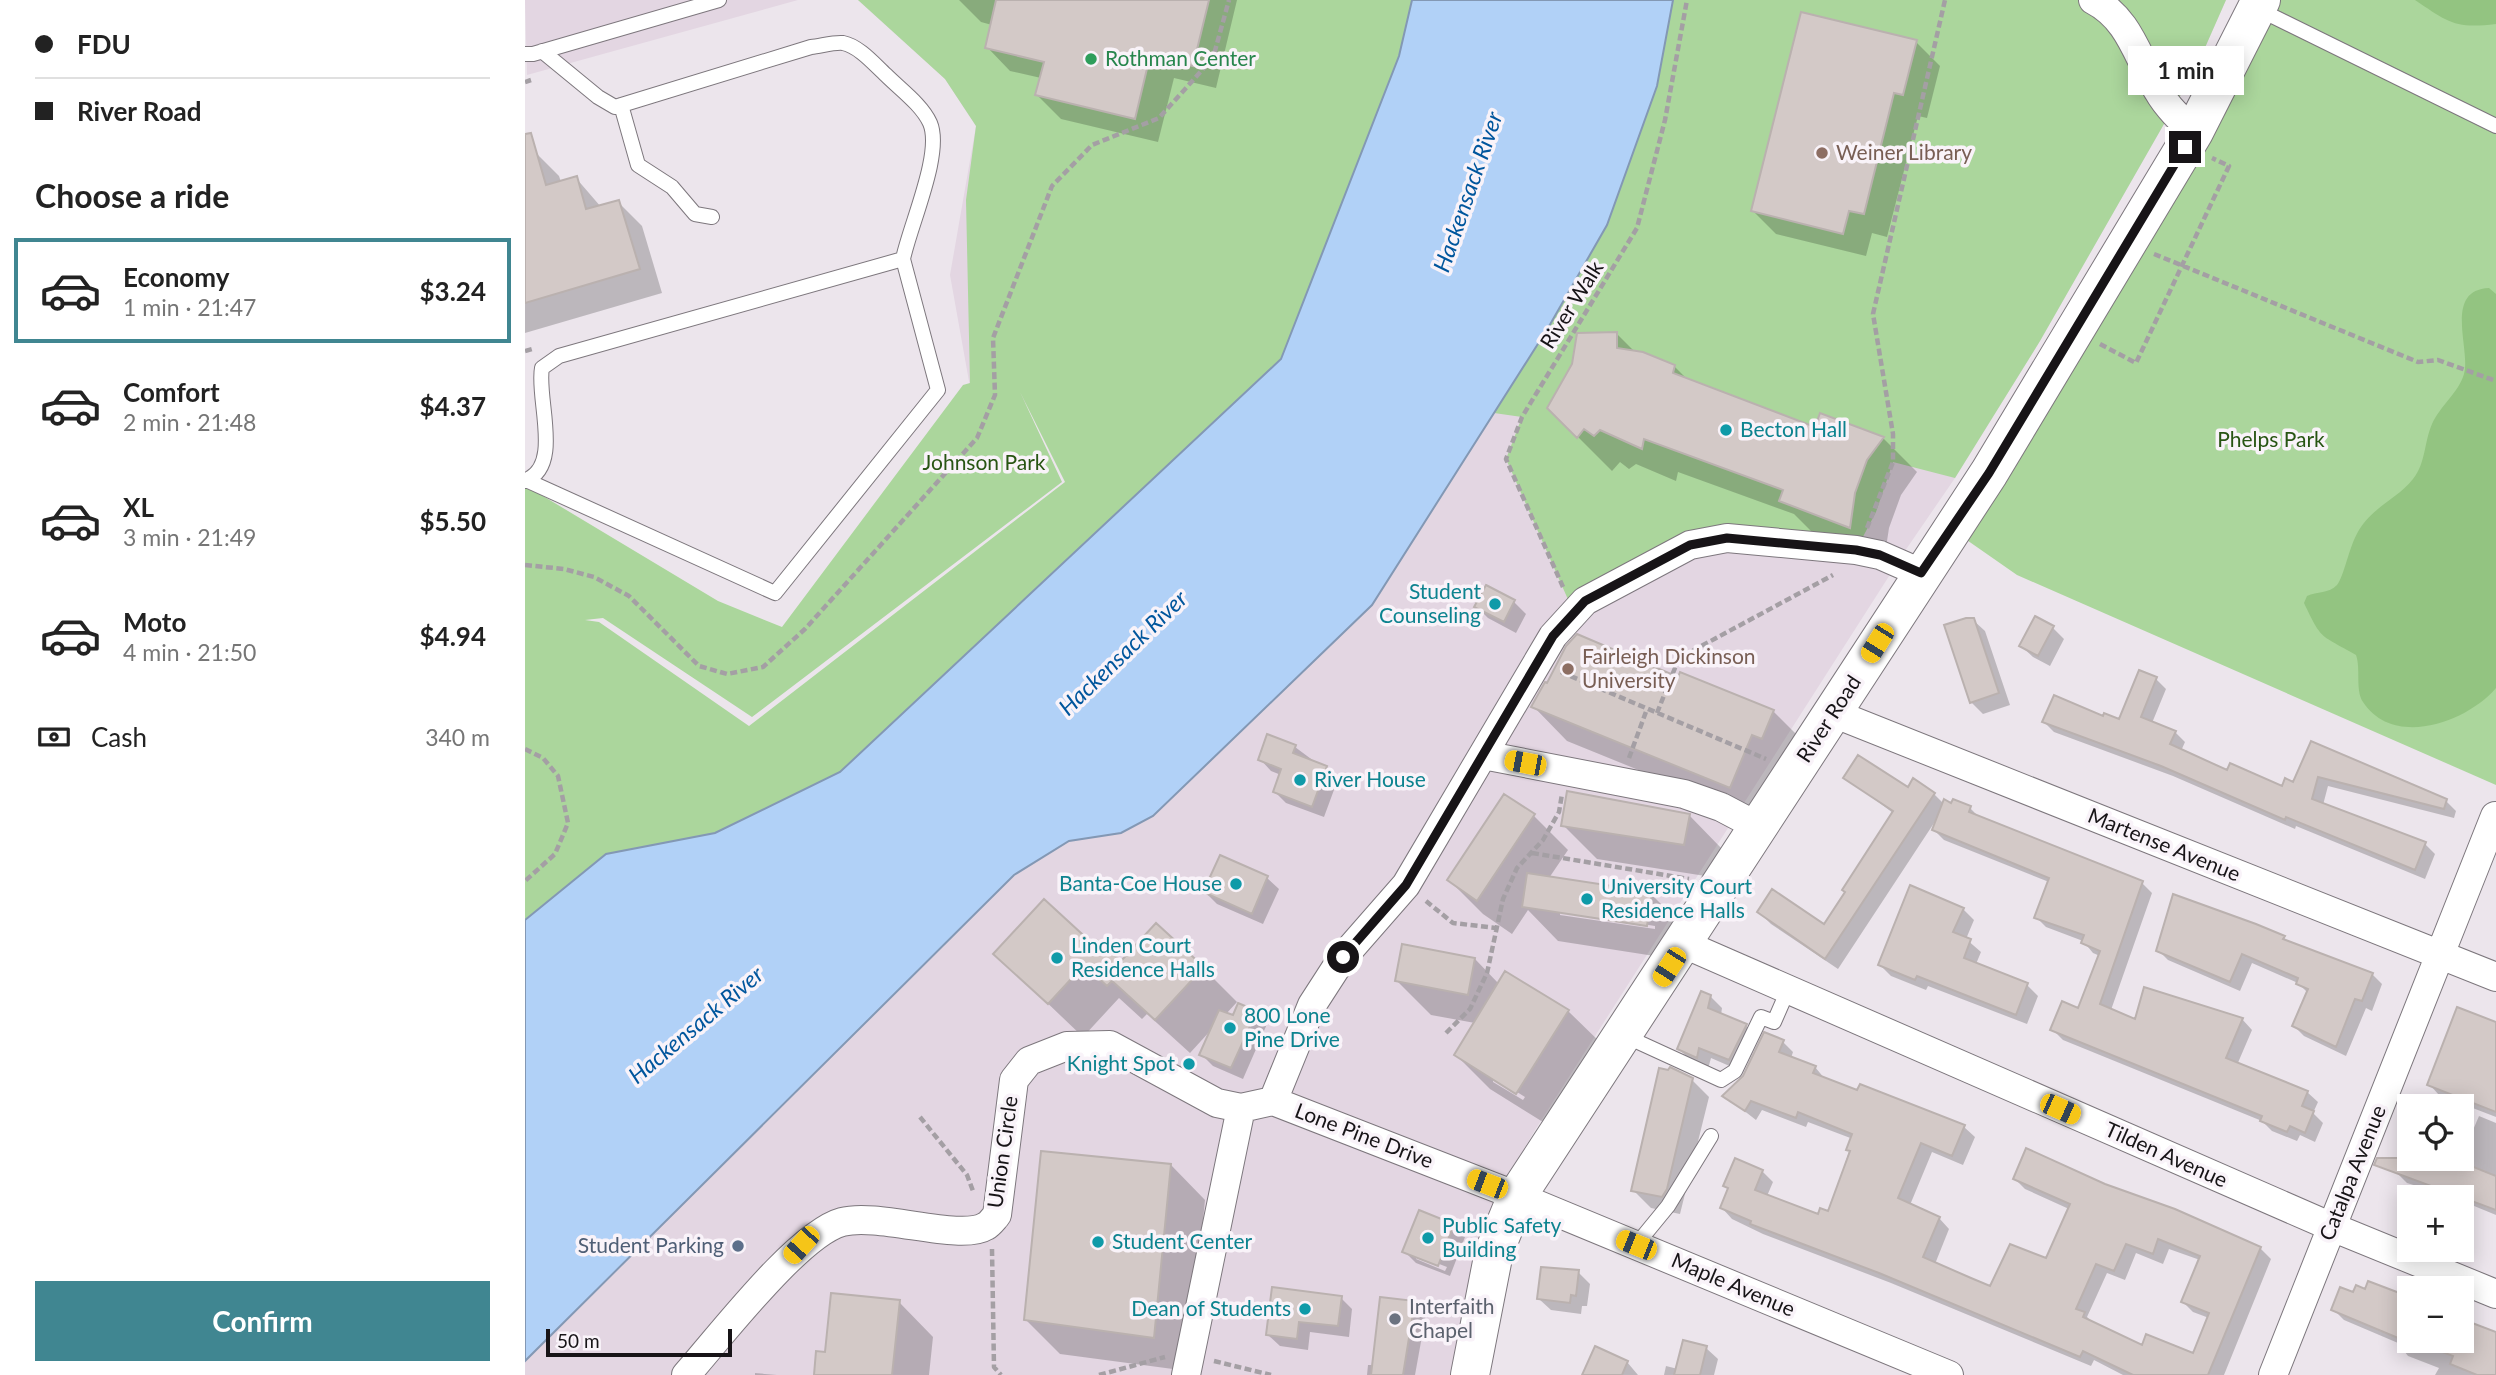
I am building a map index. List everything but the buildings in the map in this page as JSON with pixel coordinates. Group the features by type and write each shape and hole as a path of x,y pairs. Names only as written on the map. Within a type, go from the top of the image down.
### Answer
{"main road":[{"name":"River Road","path":"1470,1375 1494,1252 1517,1196 1684,944 1921,573 1989,473 2190,139 2259,4"}],"street":[{"path":"2093,0 2108,8 2127,29 2158,93 2190,139"},
{"name":"Lone Pine Drive","path":"1517,1196 1273,1101 1312,1005 1343,957 1406,885 1553,636 1585,601 1690,545 1727,538 1856,550 1880,555 1921,573"},
{"name":"Martense Avenue","path":"1833,713 2496,977"},
{"path":"1483,755 1684,794 1721,807 1759,827"},
{"name":"Catalpa Avenue","path":"2273,1375 2495,816"},
{"name":"Tilden Avenue","path":"1684,944 2332,1227 2496,1294"},
{"name":"Union Circle","path":"686,1375 801,1245 841,1222 876,1220 964,1230 985,1227 997,1215 1014,1080 1028,1060 1067,1046 1110,1045 1217,1103 1241,1108 1273,1101"},
{"path":"1188,1365 1241,1108"},
{"name":"Maple Avenue","path":"1517,1196 1949,1375"}],"lane":[{"path":"525,54 719,0"},
{"path":"2259,4 2496,126"},
{"path":"525,481 775,593 938,390 903,258 908,231 929,173 932,153 930,124 914,103 868,58 845,43 811,47 615,107 598,97 543,51"},
{"path":"621,104 638,165 672,187 695,214 712,217"},
{"path":"525,481 533,477 542,465 547,444 540,378 542,368 559,356 903,258"},
{"path":"1624,1035 1721,1080 1735,1071 1761,1017 1774,1022 1789,990"},
{"path":"1636,1245 1668,1206 1711,1136"}],"path":[{"name":"River Walk","path":"1574,613 1506,459 1522,417 1604,279 1623,256 1637,228 1665,120 1687,0"},
{"path":"1657,713 1677,663 1694,650 1836,573 1856,550 1876,512 1893,462 1893,434 1873,314 1944,1"},
{"path":"2075,330 2136,363 2229,166 2190,139"},
{"path":"2127,243 2418,362 2438,360 2496,381"},
{"path":"525,351 532,349"},
{"path":"1538,662 1795,772"},
{"path":"1621,782 1647,709"},
{"path":"525,749 543,758 558,776 568,823 555,854 525,881"},
{"path":"1446,1033 1470,1009 1487,973 1503,899 1517,868 1531,853 1559,812 1567,771"},
{"path":"1531,853 1722,885"},
{"path":"1406,885 1453,923 1496,928"},
{"path":"920,1117 967,1175 994,1254 994,1367 1001,1375"},
{"path":"1099,1375 1164,1357 1188,1365 1271,1375"}],"shaded area":[{"path":"525,0 798,0 527,75"},
{"name":"Fairleigh Dickinson University","path":"858,0 2226,0 2196,68 2040,341 1505,1181 1470,1375 525,1375 525,1361 1014,875 1069,841 1121,833 1372,605 1028,404 970,387 950,275 976,126 945,79"}],"green space":[{"name":"Johnson Park","path":"858,0 1412,0 1399,56 1281,359 840,772 715,833 606,854 525,920 525,489 528,487 718,601 782,627 963,385 970,383 966,200 976,126 945,79","holes":["1020,392 1065,482 749,726 599,622 585,620 603,618 752,717 1062,482"]},
{"path":"1673,0 2226,0 2196,68 2040,341 1955,478 1893,462 1876,512 1856,550 1727,538 1574,613 1506,459 1522,417 1494,413 1552,321 1657,86"},
{"name":"Phelps Park","path":"2261,0 2496,0 2496,785 2017,575 1951,529"},
{"path":"2415,0 2496,0 2496,24 2470,25 2452,22"},
{"path":"2489,288 2496,294 2496,688 2467,711 2449,720 2411,727 2393,724 2376,716 2363,702 2359,692 2356,655 2319,631 2304,603 2307,596 2330,590 2337,585 2352,544 2365,521 2417,473 2432,424 2464,374 2462,323 2467,299 2475,291"}],"water":[{"name":"Hackensack River","path":"1412,0 1673,0 1657,86 1607,225 1548,328 1372,605 1153,816 1121,833 1069,841 1014,875 525,1361 525,920 606,854 715,833 840,772 1281,359 1399,56"}],"place":[{"name":"Rothman Center","path":"1091,59"},
{"name":"Weiner Library","path":"1822,153"},
{"name":"Becton Hall","path":"1726,430"},
{"name":"Student Counseling","path":"1495,604"},
{"name":"Fairleigh Dickinson University","path":"1568,669"},
{"name":"River House","path":"1300,780"},
{"name":"Banta-Coe House","path":"1236,884"},
{"name":"University Court Residence Halls","path":"1587,899"},
{"name":"Linden Court Residence Halls","path":"1057,958"},
{"name":"800 Lone Pine Drive","path":"1230,1028"},
{"name":"Knight Spot","path":"1189,1064"},
{"name":"Public Safety Building","path":"1428,1238"},
{"name":"Student Center","path":"1098,1242"},
{"name":"Student Parking","path":"738,1246"},
{"name":"Dean of Students","path":"1305,1309"},
{"name":"Interfaith Chapel","path":"1395,1319"}],"route":[{"path":"1343,957 1406,885 1553,636 1585,601 1690,545 1727,538 1856,550 1880,555 1921,573 1989,473 2185,147"}]}
